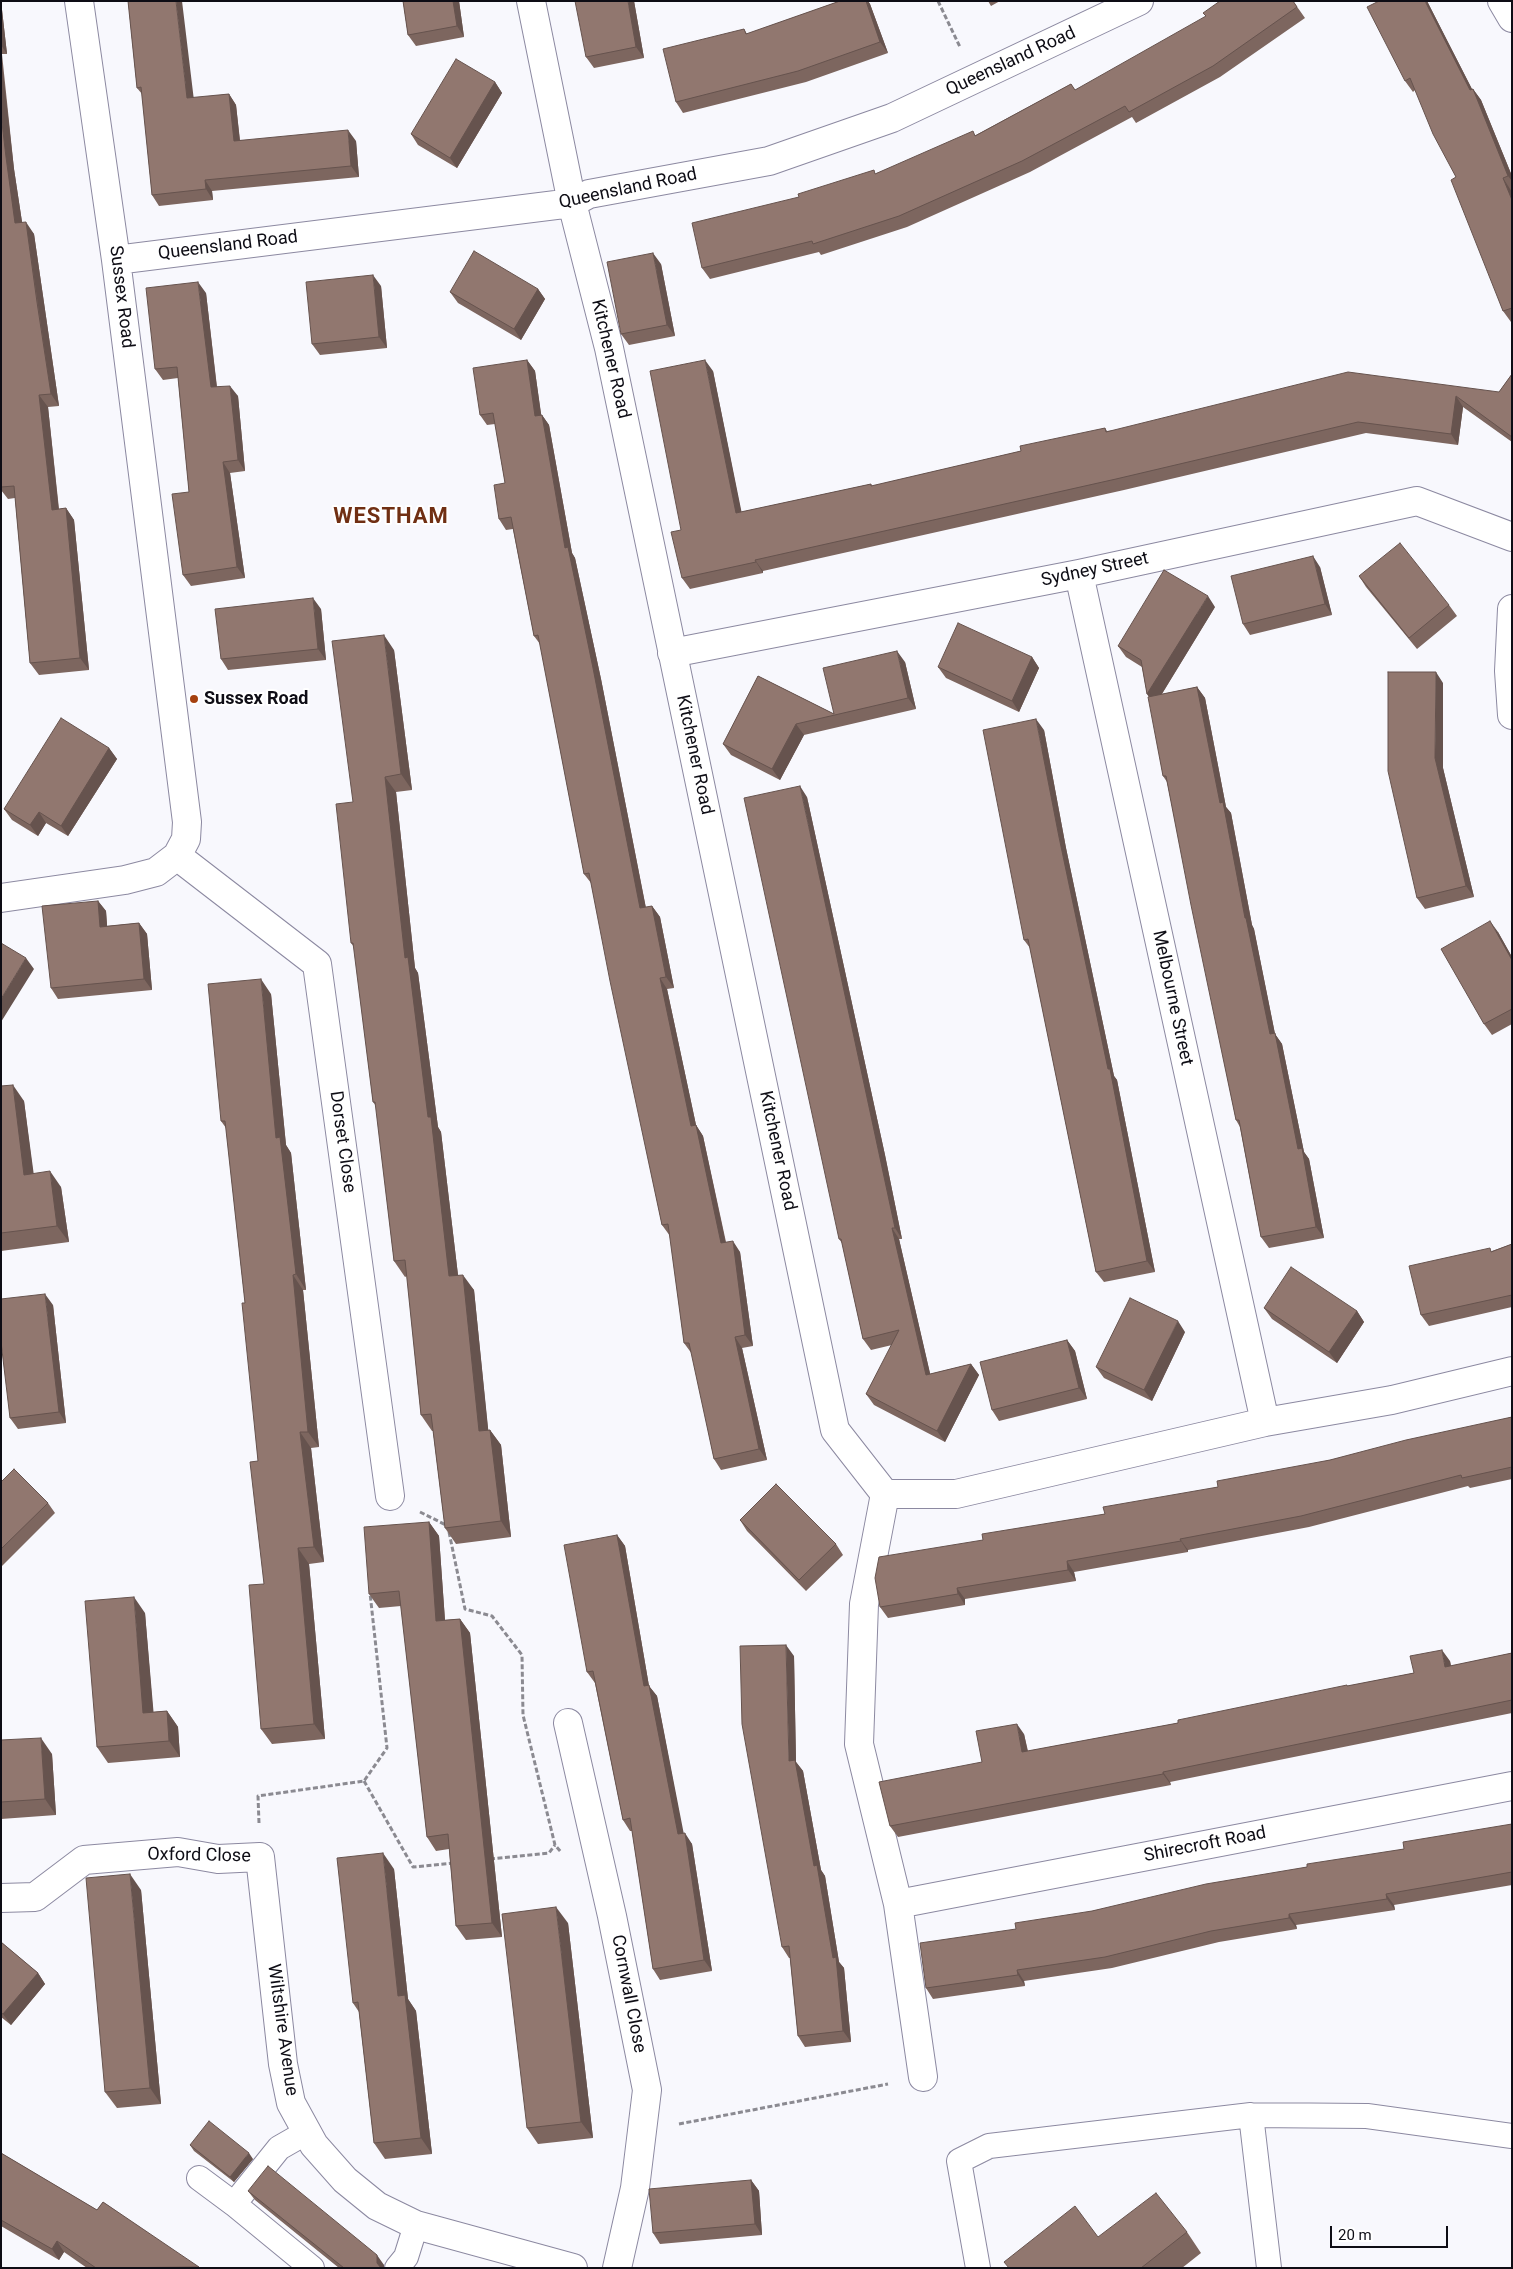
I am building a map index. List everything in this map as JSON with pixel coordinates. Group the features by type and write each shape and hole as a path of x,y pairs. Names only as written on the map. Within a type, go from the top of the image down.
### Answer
{"street":[{"name":"Sussex Road","path":"79,1 116,260 187,822 186,839 177,856"},
{"name":"Kitchener Road","path":"531,1 572,202 608,348 835,1430 885,1494"},
{"name":"Queensland Road","path":"116,260 572,202 589,194 769,161 892,118 1139,1"},
{"path":"1502,1 1512,18"},
{"name":"Sydney Street","path":"672,653 1079,574 1418,501 1512,537"},
{"name":"Melbourne Street","path":"1079,574 1265,1422"},
{"path":"1512,609 1508,671 1512,715"},
{"path":"1,898 125,880 156,872 177,856"},
{"name":"Dorset Close","path":"177,856 317,964 390,1496"},
{"path":"923,2077 898,1904 860,1744 864,1604 885,1494 956,1494 1265,1422 1392,1400 1512,1371"},
{"name":"Cornwall Close","path":"568,1723 635,2022 647,2090 635,2188 617,2268"},
{"name":"Shirecroft Road","path":"898,1904 1512,1786"},
{"name":"Oxford Close","path":"1,1898 35,1897 84,1860 178,1852 218,1859 260,1857"},
{"name":"Wiltshire Avenue","path":"260,1857 283,2064 291,2103 314,2145 345,2180 377,2206 416,2225 573,2268"}],"lane":[{"path":"978,2268 959,2161 989,2146 1251,2115 1367,2116 1512,2136"},
{"path":"1251,2115 1269,2268"},
{"path":"234,2204 279,2148 307,2132"},
{"path":"199,2178 312,2268"},
{"path":"397,2268 406,2257 416,2225"}],"path":[{"path":"938,1 975,79"},
{"path":"390,1496 448,1526 465,1609 492,1616 522,1655 523,1715 555,1845 567,1860"},
{"path":"260,1857 258,1796 364,1782 387,1748 370,1590"},
{"path":"364,1782 413,1867 462,1862"},
{"path":"481,1860 549,1853 555,1845"},
{"path":"643,2131 923,2077"}],"building":[{"path":"128,1 176,1 187,98 229,94 234,141 348,130 351,166 205,180 206,189 152,195 141,87 137,88"},
{"path":"403,1 453,1 457,26 408,35"},
{"path":"575,1 628,1 636,47 586,57"},
{"path":"840,1 866,1 880,42 798,71 676,102 663,49 744,29 746,34"},
{"path":"1220,1 1293,1 1297,7 1213,66 1129,112 1125,106 1022,161 899,216 813,244 812,241 702,268 692,223 799,197 798,194 874,170 875,174 973,131 975,136 1071,84 1075,90 1206,16 1203,13"},
{"path":"1379,1 1425,1 1470,90 1473,89 1508,176 1503,178 1512,200 1512,308 1503,311 1451,180 1456,177 1433,134 1410,78 1405,81 1367,7"},
{"path":"456,59 495,82 450,158 411,134"},
{"path":"1,114 15,223 26,222 51,394 39,395 52,510 66,508 80,658 30,663 14,486 1,487"},
{"path":"474,251 538,289 514,329 450,292"},
{"path":"653,253 667,325 621,334 607,262"},
{"path":"373,275 379,337 312,344 306,282"},
{"path":"198,282 211,387 230,386 238,460 223,462 237,567 183,575 172,494 189,492 177,367 155,369 146,288"},
{"path":"527,360 535,416 542,415 565,548 568,547 640,908 652,906 666,977 660,978 691,1126 696,1125 721,1243 733,1241 745,1335 735,1337 759,1449 714,1459 689,1343 684,1343 668,1224 662,1225 589,873 584,874 538,635 534,636 511,517 499,519 494,485 505,483 493,413 480,415 473,368"},
{"path":"705,360 736,513 871,484 871,486 1021,451 1020,446 1105,428 1106,432 1348,372 1499,392 1512,374 1512,437 1456,396 1451,434 1358,422 682,578 671,532 681,530 650,371"},
{"path":"1400,543 1449,605 1409,638 1359,576"},
{"path":"1313,556 1325,604 1243,624 1231,576"},
{"path":"1164,570 1208,596 1147,694 1141,660 1118,646"},
{"path":"313,598 318,649 221,659 215,609"},
{"path":"958,623 1032,657 1012,701 938,667"},
{"path":"384,635 401,774 385,777 405,958 408,957 428,1117 431,1117 449,1276 463,1275 479,1431 490,1430 501,1521 445,1528 431,1414 421,1415 405,1260 394,1261 375,1102 373,1102 353,943 351,943 336,804 353,802 332,641"},
{"path":"897,651 908,698 796,724 772,769 723,744 758,676 834,714 823,668"},
{"path":"1388,672 1436,672 1435,758 1466,886 1417,898 1388,771"},
{"path":"1197,687 1220,803 1223,802 1270,1034 1275,1033 1298,1149 1302,1148 1316,1227 1261,1237 1239,1120 1236,1120 1166,776 1163,776 1148,697"},
{"path":"61,718 109,748 61,826 39,812 30,825 4,809"},
{"path":"1036,719 1108,1069 1110,1069 1147,1261 1096,1272 1028,939 1024,940 983,730"},
{"path":"800,786 895,1228 892,1228 926,1375 971,1364 937,1431 866,1394 899,1330 863,1339 841,1239 839,1239 744,798"},
{"path":"98,901 100,927 139,923 144,979 51,988 42,906"},
{"path":"1490,921 1512,960 1512,1009 1484,1024 1441,949"},
{"path":"1,943 26,958 1,999"},
{"path":"261,979 276,1138 280,1137 296,1274 293,1275 308,1432 300,1432 314,1547 298,1548 314,1724 261,1729 249,1585 264,1584 250,1462 258,1461 242,1303 245,1303 225,1121 221,1121 208,984"},
{"path":"13,1085 24,1175 50,1171 57,1226 1,1233 1,1086"},
{"path":"1512,1244 1512,1295 1421,1315 1409,1266 1490,1248 1491,1252"},
{"path":"1291,1267 1357,1311 1329,1352 1264,1308"},
{"path":"45,1294 59,1412 10,1418 1,1342 1,1299"},
{"path":"1130,1298 1178,1321 1144,1390 1096,1367"},
{"path":"1067,1340 1079,1388 992,1410 980,1362"},
{"path":"1512,1417 1512,1467 1462,1478 1461,1475 1301,1516 1180,1539 1181,1541 1067,1561 1068,1570 957,1588 958,1594 880,1607 875,1578 879,1557 983,1540 982,1534 1105,1514 1103,1507 1218,1487 1217,1481 1330,1460 1406,1440"},
{"path":"14,1469 48,1503 1,1549 1,1482"},
{"path":"776,1484 836,1544 799,1580 740,1520"},
{"path":"429,1522 436,1621 460,1619 492,1923 456,1926 448,1834 427,1837 399,1591 369,1594 364,1527"},
{"path":"617,1535 644,1686 649,1685 678,1834 685,1833 704,1960 653,1969 630,1818 623,1820 593,1671 587,1672 564,1545"},
{"path":"134,1597 143,1713 167,1711 169,1741 97,1747 85,1601"},
{"path":"786,1645 789,1761 795,1760 814,1866 817,1865 833,1958 836,1957 843,2031 798,2036 789,1946 782,1947 742,1724 740,1646"},
{"path":"1442,1650 1445,1667 1512,1653 1512,1700 1163,1772 1163,1774 890,1826 879,1782 982,1762 976,1731 1017,1724 1022,1752 1178,1723 1178,1720 1414,1673 1410,1656"},
{"path":"41,1738 45,1799 1,1802 1,1740"},
{"path":"1512,1824 1512,1872 1386,1894 1387,1899 1289,1914 1289,1918 1211,1931 1105,1957 1017,1970 1018,1975 926,1988 920,1943 1016,1929 1015,1923 1092,1911 1206,1884 1307,1867 1307,1864 1404,1849 1403,1842"},
{"path":"383,1853 398,1996 405,1995 421,2138 374,2143 358,2002 353,2003 337,1858"},
{"path":"130,1874 150,2088 105,2092 86,1878"},
{"path":"556,1907 581,2122 527,2128 502,1914"},
{"path":"1,1942 38,1973 3,2014 1,2013"},
{"path":"209,2121 249,2153 230,2177 190,2145"},
{"path":"1,2153 97,2210 103,2202 199,2267 96,2268 57,2241 52,2249 1,2220"},
{"path":"268,2166 377,2255 377,2263 381,2268 344,2268 248,2191"},
{"path":"751,2180 755,2224 653,2233 649,2189"},
{"path":"1156,2193 1187,2232 1141,2268 1009,2268 1004,2262 1075,2206 1098,2237"}],"place":[{"name":"Sussex Road","path":"194,699"}],"district":[{"name":"WESTHAM","path":"391,517"}]}
